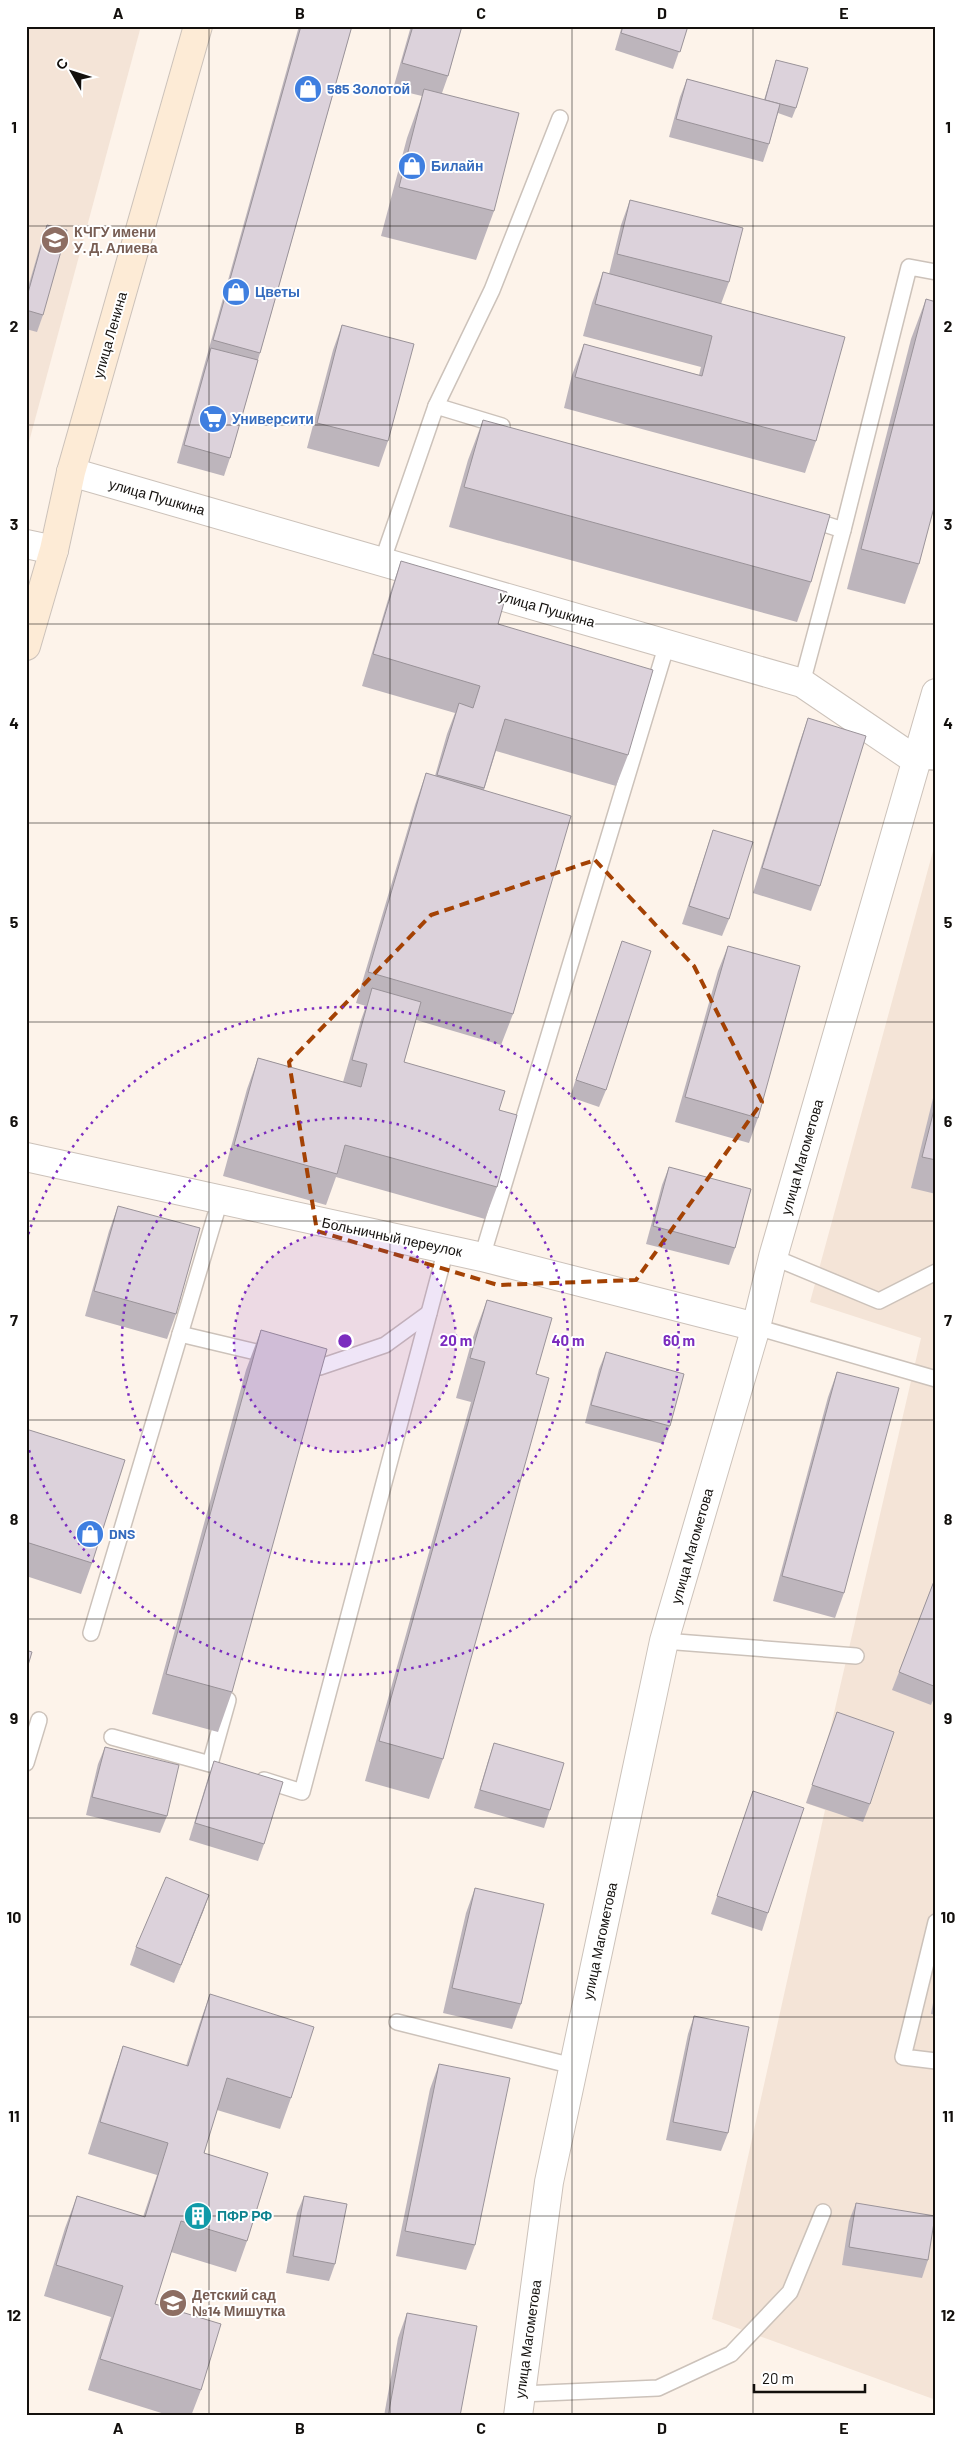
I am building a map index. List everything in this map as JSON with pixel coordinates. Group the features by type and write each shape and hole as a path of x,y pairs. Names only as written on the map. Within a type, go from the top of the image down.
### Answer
{"main road":[{"name":"улица Ленина","path":"26,646 54,550 71,472 198,26"}],"street":[{"name":"улица Пушкина","path":"71,472 802,683 926,762"},
{"path":"26,544 54,550"},
{"name":"улица Магометова","path":"520,2405 549,2182 664,1641 756,1327 773,1257 926,762 936,693"},
{"name":"Больничный переулок","path":"26,1157 482,1257 756,1327"}],"lane":[{"path":"382,562 436,406 492,290 560,118"},
{"path":"802,683 843,530 909,267 936,272"},
{"path":"436,406 512,429"},
{"path":"796,515 843,530"},
{"path":"482,1257 667,644"},
{"path":"91,1632 220,1200"},
{"path":"247,1775 302,1792 446,1249"},
{"path":"773,1257 880,1301 936,1272"},
{"path":"180,1334 320,1367 385,1345 429,1313"},
{"path":"756,1327 936,1379"},
{"path":"314,1386 320,1367"},
{"path":"664,1641 856,1656"},
{"path":"210,1764 231,1688"},
{"path":"26,1763 39,1720"},
{"path":"112,1737 229,1769"},
{"path":"936,1922 903,2057 936,2061"},
{"path":"397,2022 573,2066"},
{"path":"520,2405 658,2388 731,2354 790,2292 823,2212"}],"highlighted area":[{"path":"595,860 694,966 762,1102 636,1280 498,1285 317,1231 289,1062 431,915"}],"shaded area":[{"name":"КЧГУ имени У. Д. Алиева","path":"26,26 141,26 26,453"},
{"path":"936,840 936,2400 712,2319 825,1810 806,1803 830,1730 921,1338 810,1302"}],"building":[{"path":"301,26 352,26 260,353 213,340"},
{"path":"413,26 462,26 448,76 402,63"},
{"path":"623,26 688,26 680,52 621,33"},
{"path":"776,60 808,68 796,108 765,100"},
{"path":"687,79 780,104 769,144 676,119"},
{"path":"424,89 519,113 494,211 399,187"},
{"path":"630,200 743,228 729,282 617,254"},
{"path":"47,225 67,230 43,315 26,310 26,300"},
{"path":"603,272 845,337 816,441 575,377 584,344 702,376 712,336 595,304"},
{"path":"926,299 936,302 936,500 919,564 861,549"},
{"path":"342,325 414,344 388,441 317,423"},
{"path":"211,348 258,360 230,458 184,445"},
{"path":"483,420 830,515 811,582 464,487"},
{"path":"401,561 507,592 498,624 653,670 628,755 505,719 484,788 437,775 459,703 473,708 480,686 373,654"},
{"path":"808,718 866,736 820,886 762,868"},
{"path":"426,773 571,816 513,1014 368,972"},
{"path":"713,830 753,842 729,919 689,906"},
{"path":"622,941 651,951 606,1090 576,1080"},
{"path":"728,946 800,966 758,1118 685,1097"},
{"path":"372,988 421,1002 404,1062 505,1091 499,1110 517,1115 497,1187 345,1145 337,1174 234,1145 258,1058 361,1087 367,1064 352,1060"},
{"path":"936,1102 936,1160 922,1157"},
{"path":"669,1167 751,1189 735,1248 653,1226"},
{"path":"118,1206 200,1228 176,1314 94,1291"},
{"path":"487,1300 552,1318 536,1374 549,1378 443,1759 379,1741 485,1362 470,1358"},
{"path":"261,1330 327,1349 232,1692 166,1674"},
{"path":"606,1352 684,1374 670,1426 591,1405"},
{"path":"837,1372 899,1388 844,1593 782,1576"},
{"path":"26,1429 125,1460 92,1563 26,1542"},
{"path":"936,1576 936,1687 899,1672"},
{"path":"26,1650 32,1652 26,1672"},
{"path":"837,1712 894,1732 870,1804 812,1785"},
{"path":"494,1743 564,1763 550,1810 480,1790"},
{"path":"105,1747 179,1765 167,1816 92,1797"},
{"path":"214,1761 283,1782 264,1844 195,1823"},
{"path":"753,1791 804,1808 768,1913 717,1896"},
{"path":"166,1877 209,1895 181,1965 136,1947"},
{"path":"475,1888 544,1904 521,2004 452,1988"},
{"name":"ПФР РФ","path":"210,1994 314,2027 291,2098 227,2078 204,2153 268,2173 247,2241 181,2221 155,2304 221,2324 201,2390 100,2359 123,2286 56,2265 77,2196 145,2217 168,2143 100,2122 123,2046 188,2066"},
{"path":"694,2016 749,2027 728,2133 673,2122"},
{"path":"439,2064 510,2078 475,2245 405,2231"},
{"path":"304,2196 347,2204 335,2264 293,2256"},
{"path":"856,2203 935,2216 928,2260 849,2247"},
{"path":"407,2313 477,2326 460,2416 388,2416"}],"place":[{"name":"585 Золотой","path":"308,89"},
{"name":"Билайн","path":"412,166"},
{"name":"КЧГУ имени У. Д. Алиева","path":"55,240"},
{"name":"Цветы","path":"236,292"},
{"name":"Университи","path":"213,419"},
{"name":"DNS","path":"90,1534"},
{"name":"ПФР РФ","path":"198,2216"},
{"name":"Детский сад №14 Мишутка","path":"173,2303"}]}
